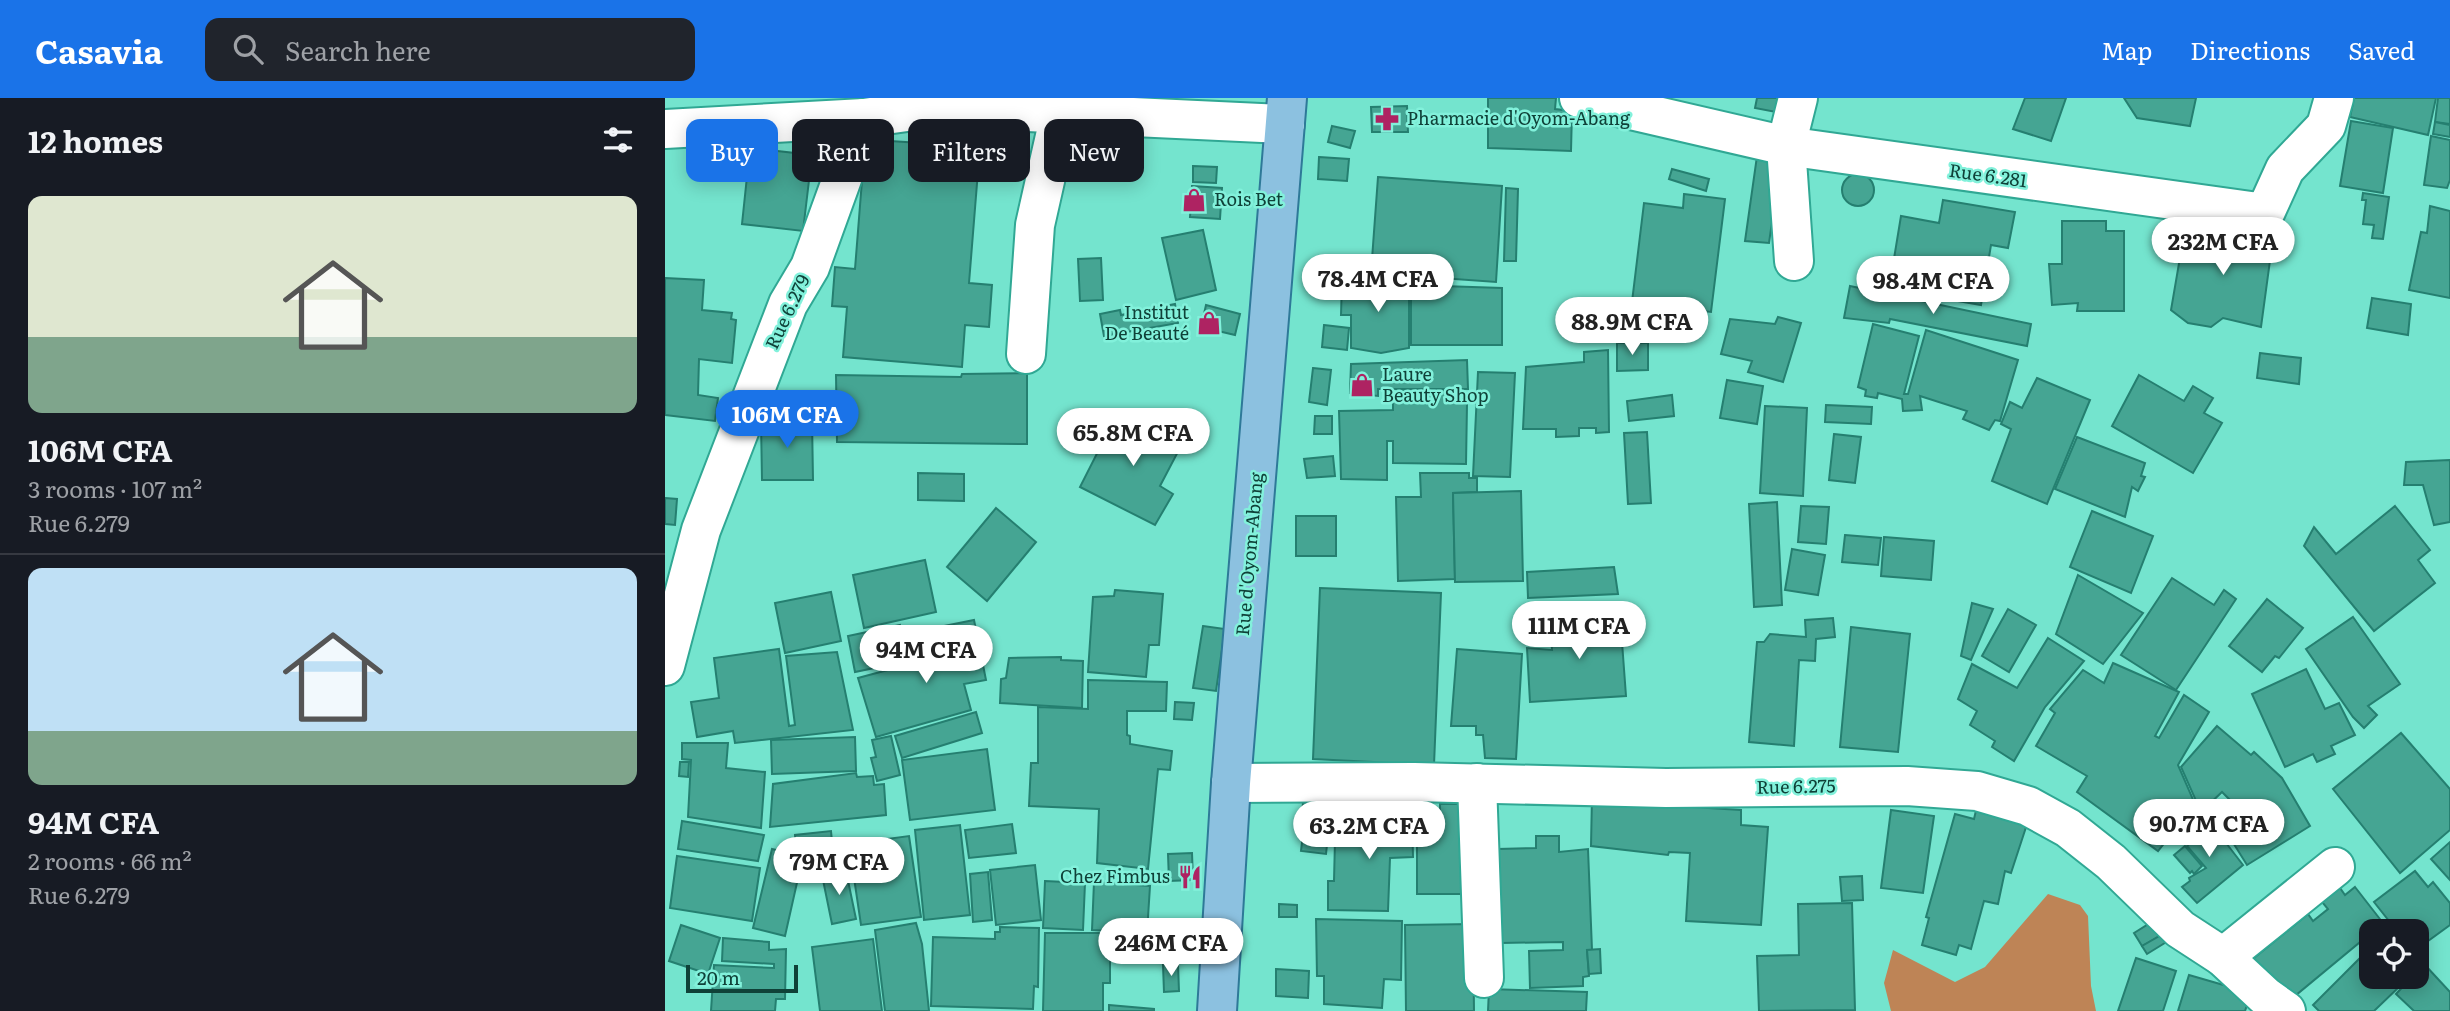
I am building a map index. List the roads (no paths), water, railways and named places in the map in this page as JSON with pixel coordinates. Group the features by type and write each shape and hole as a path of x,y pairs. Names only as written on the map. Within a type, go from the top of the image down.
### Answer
{"main road":[{"name":"Rue d'Oyom-Abang","path":"1217,1011 1231,783 1286,111"}],"street":[{"name":"Rue 6.281","path":"1579,98 1786,146 2265,214 2285,169 2326,126 2333,98"},
{"path":"1794,261 1786,146 1798,98"},
{"path":"665,129 864,118 913,111 1060,114 1286,111"},
{"path":"1026,354 1035,225 1060,114"},
{"name":"Rue 6.279","path":"665,666 701,530 788,304 810,267 864,118"},
{"name":"Rue 6.275","path":"1231,783 1477,783 1666,788 1907,786 1977,791 2028,806 2068,828 2111,862 2180,929 2223,957 2285,1011"},
{"path":"1477,783 1484,978"},
{"path":"2223,957 2335,867"}],"place":[{"name":"Pharmacie d'Oyom-Abang","path":"1387,119"},
{"name":"Rois Bet","path":"1194,200"},
{"name":"Institut De Beauté","path":"1209,323"},
{"name":"Laure Beauty Shop","path":"1362,385"},
{"name":"Chez Fimbus","path":"1190,877"}]}
